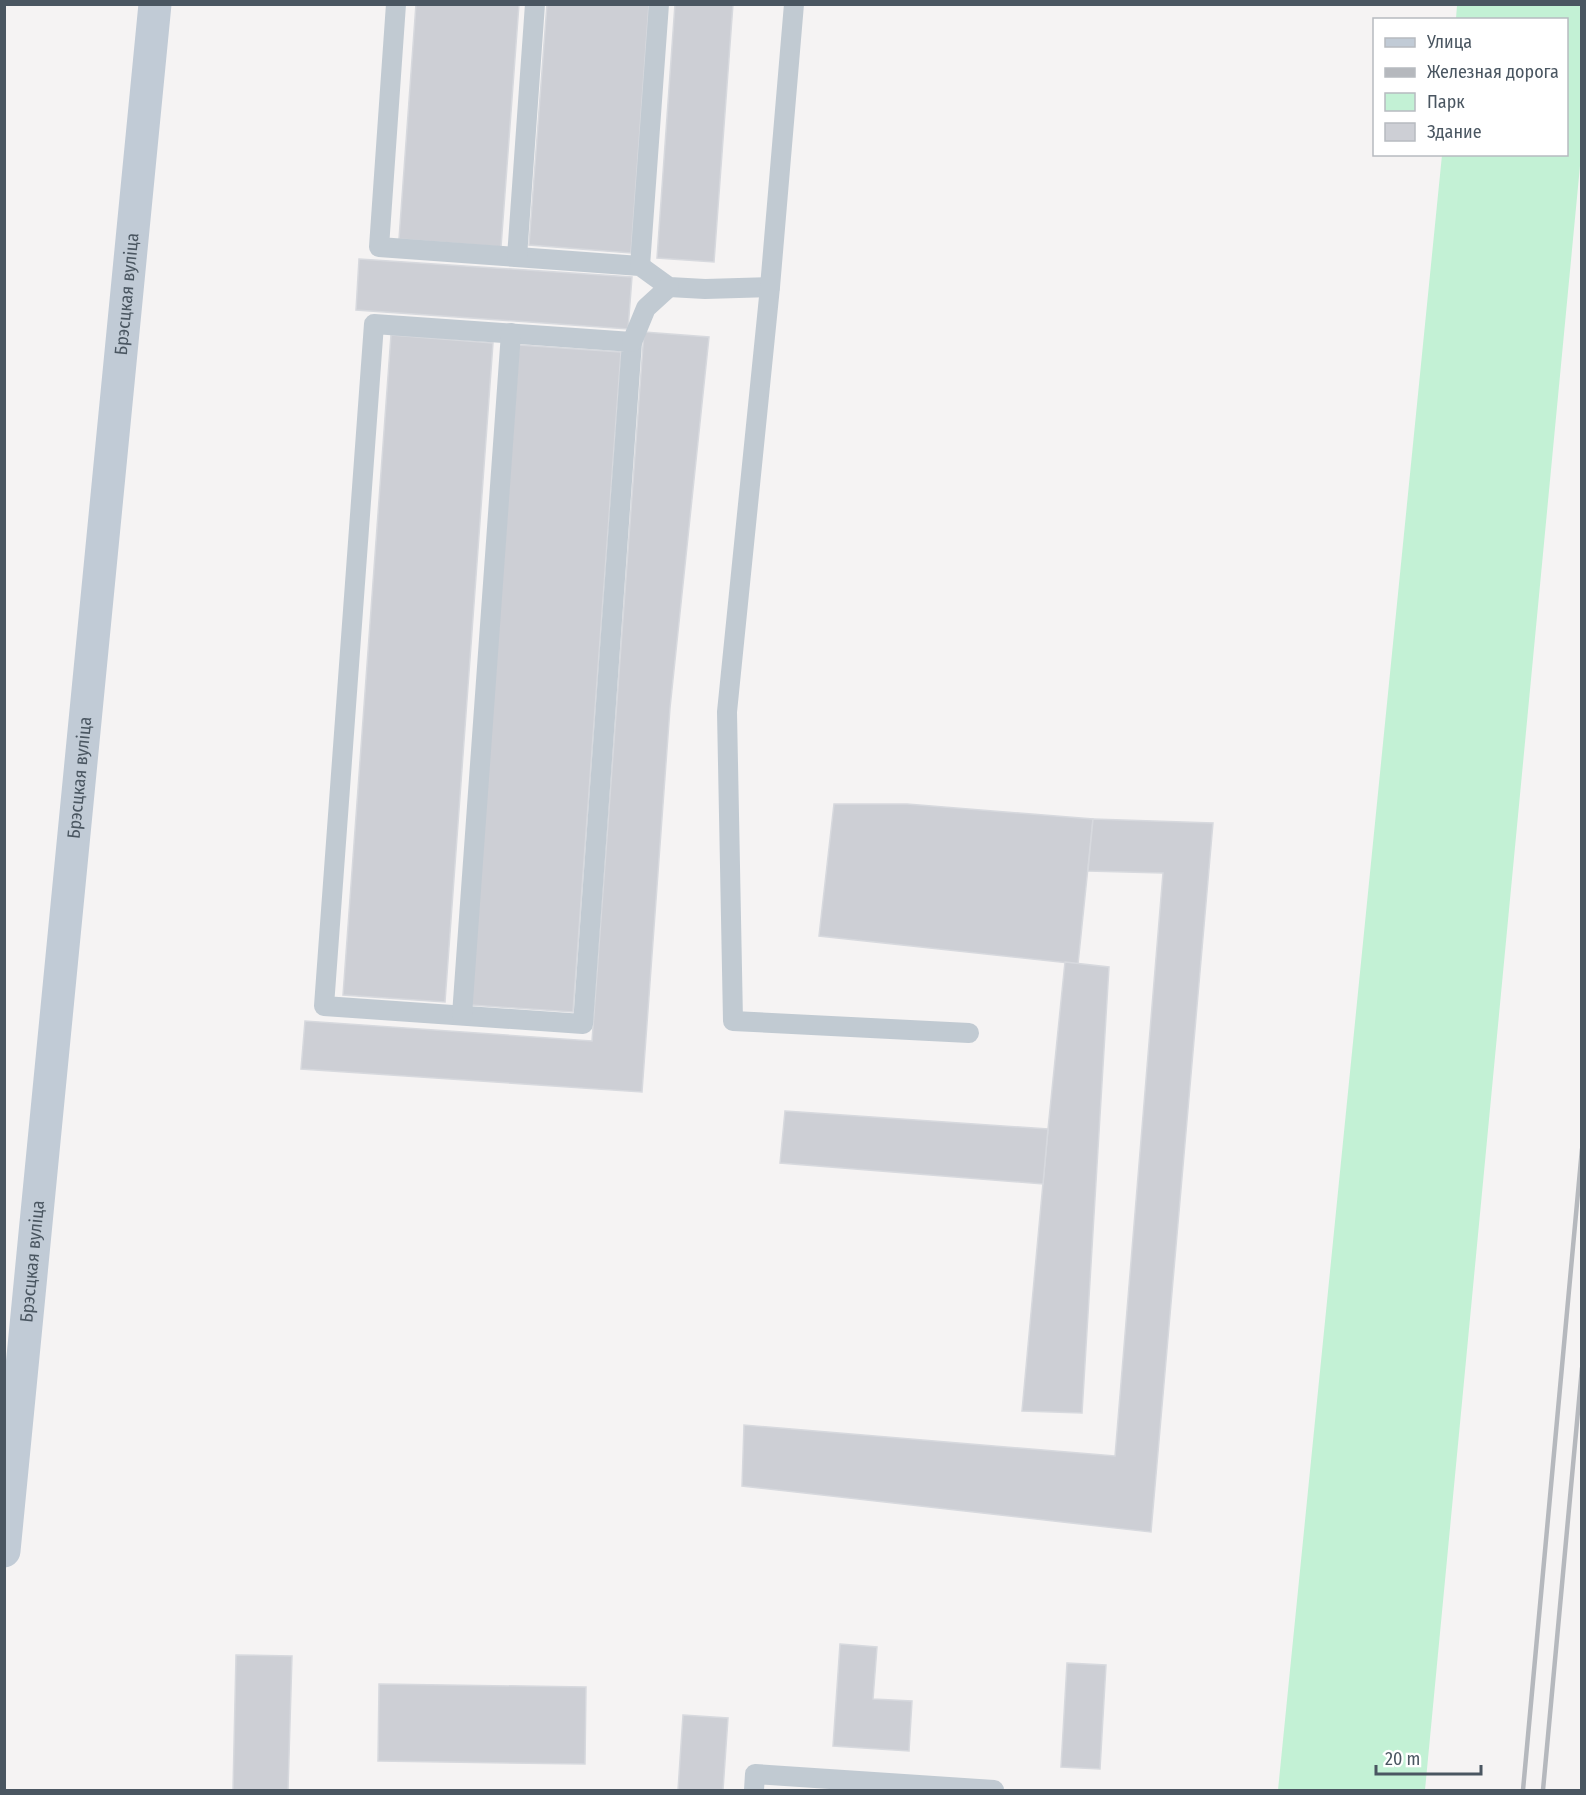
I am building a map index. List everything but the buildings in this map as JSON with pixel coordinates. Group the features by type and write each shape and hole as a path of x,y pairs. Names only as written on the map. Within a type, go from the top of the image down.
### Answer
{"main road":[{"name":"Брэсцкая вуліца","path":"4,1551 155,4"}],"lane":[{"path":"396,4 379,247 640,266 669,287 705,289 770,287"},
{"path":"517,257 535,4"},
{"path":"640,266 659,4"},
{"path":"794,4 770,287 727,712 732,1021 969,1033"},
{"path":"633,342 374,324 324,1006 583,1024 633,342 646,308 669,287"},
{"path":"462,1015 511,333"},
{"path":"754,1791 755,1774 994,1791"}],"green space":[{"path":"1457,5 1581,5 1582,145 1425,1790 1278,1790 1442,156 1568,156 1568,18 1456,18"}],"railway":[{"path":"1523,1790 1582,1149"},
{"path":"1543,1790 1582,1368"}]}
